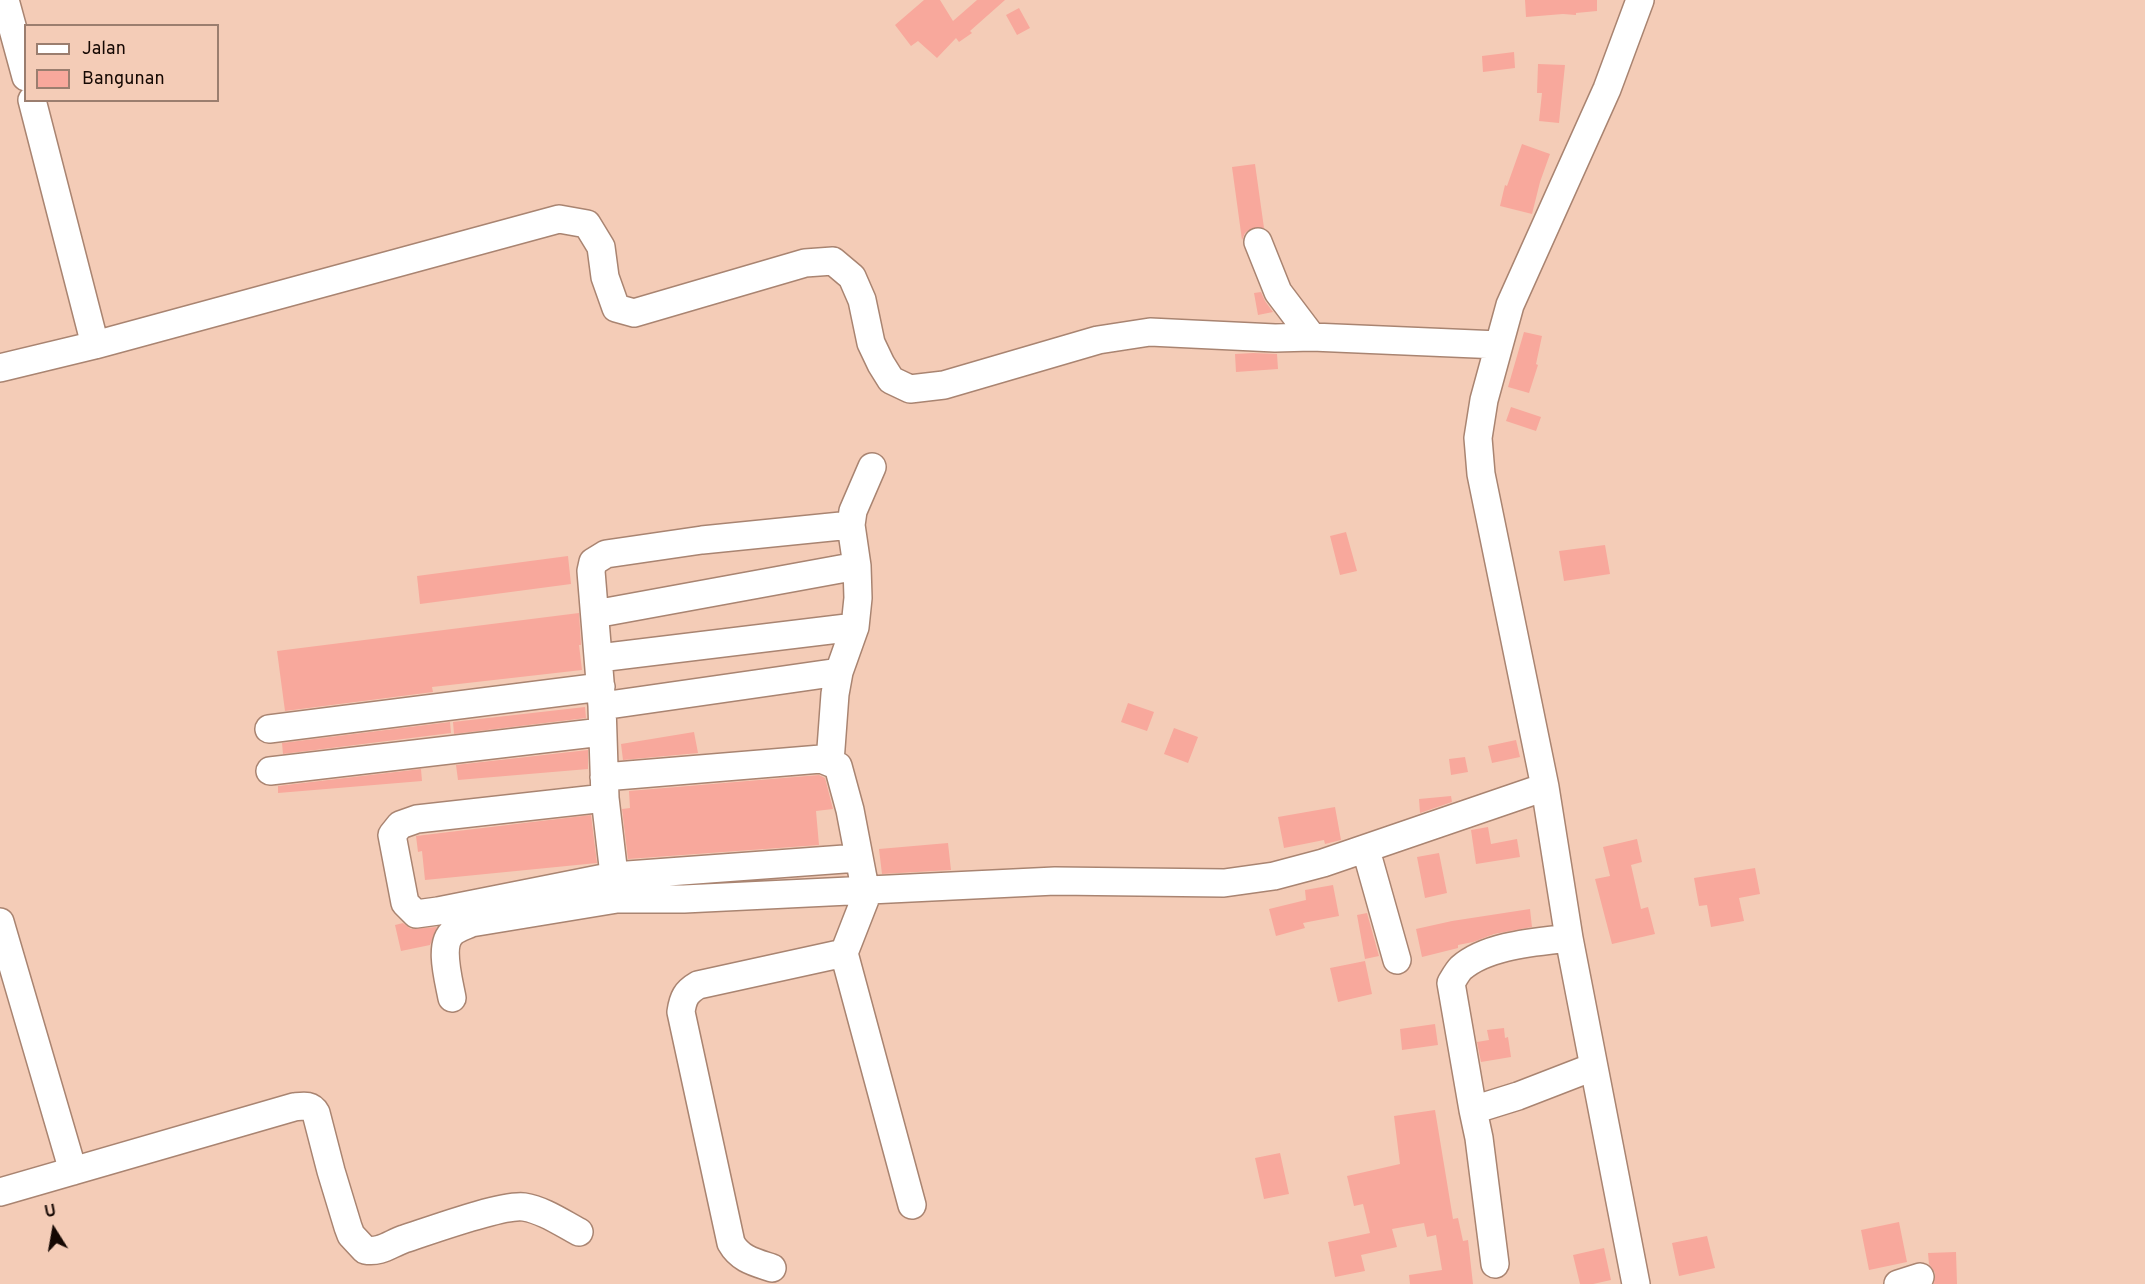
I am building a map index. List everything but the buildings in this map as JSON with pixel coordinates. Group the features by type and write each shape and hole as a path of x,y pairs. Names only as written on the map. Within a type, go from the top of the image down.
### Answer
{"street":[{"path":"5,0 24,70"},
{"path":"1636,1284 1569,938 1545,787 1481,474 1478,438 1484,400 1510,305 1607,89 1640,0"},
{"path":"33,102 95,345"},
{"path":"0,368 95,345 558,219 587,224 601,247 605,276 616,308 634,313 805,263 833,261 852,277 862,300 871,343 881,364 891,380 910,390 944,385 1098,340 1150,332 1499,345"},
{"path":"1258,242 1278,292 1312,337"},
{"path":"830,762 835,694 839,672 855,627 858,598 851,525 857,499 872,467"},
{"path":"615,887 604,788 599,658 591,571 593,562 606,554 702,540 851,525"},
{"path":"595,614 856,566"},
{"path":"599,658 855,627"},
{"path":"269,729 839,672"},
{"path":"270,771 602,732"},
{"path":"858,858 416,914 405,903 392,835 400,825 417,819 604,788 821,759 838,766 864,883 869,889"},
{"path":"452,998 445,952 446,942 452,933 471,923 615,887 684,899 1055,881 1224,883 1294,871 1366,850 1545,787"},
{"path":"1366,850 1397,960"},
{"path":"869,889 844,953 912,1205"},
{"path":"0,922 73,1171"},
{"path":"1495,1264 1479,1138 1451,983 1459,970 1471,960 1501,949 1569,938"},
{"path":"772,1268 748,1260 736,1252 731,1242 681,1012 682,1000 687,992 698,985 844,953"},
{"path":"1473,1110 1518,1096 1593,1067"},
{"path":"0,1192 294,1107 308,1106 314,1108 316,1113 351,1235 365,1250 378,1251 397,1242 482,1215 516,1207 533,1210 579,1232"}]}
